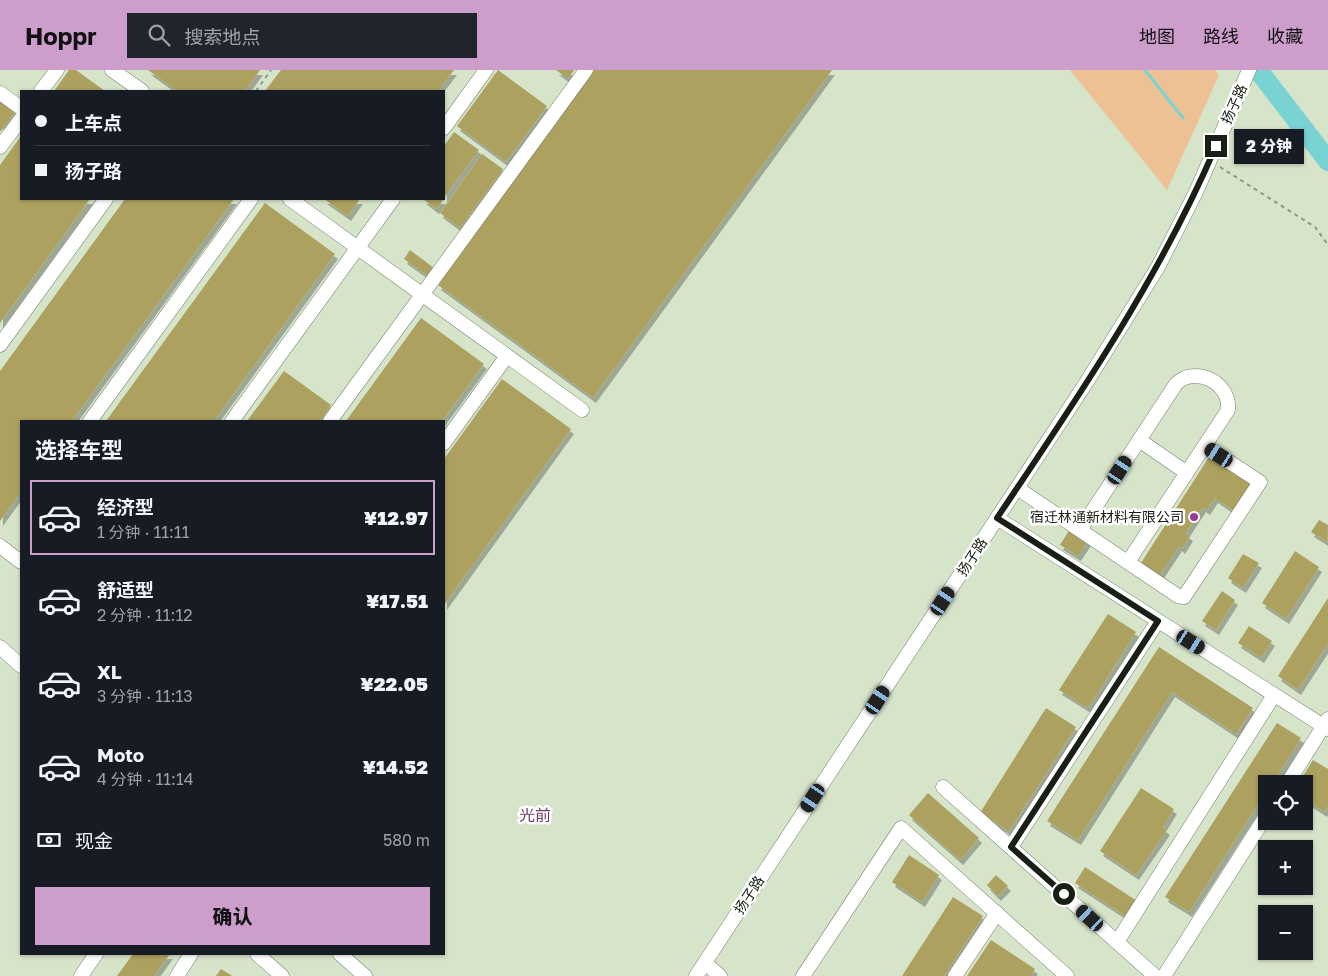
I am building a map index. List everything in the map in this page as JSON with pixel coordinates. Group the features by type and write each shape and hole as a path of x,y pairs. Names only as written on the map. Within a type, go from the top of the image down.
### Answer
{"street":[{"path":"42,90 57,70"},
{"path":"112,70 141,90"},
{"path":"445,127 486,70"},
{"path":"331,420 586,70"},
{"name":"扬子路","path":"696,976 1018,488 1158,267 1196,192 1249,70"},
{"path":"0,93 20,107"},
{"path":"0,147 20,120"},
{"path":"0,345 105,200"},
{"path":"91,420 249,200"},
{"path":"291,200 582,410"},
{"path":"233,420 392,200"},
{"path":"445,442 507,356"},
{"path":"1080,530 1182,377 1191,376 1218,384 1228,396 1228,410 1128,562"},
{"path":"1139,440 1187,472"},
{"path":"1018,488 1178,596 1184,597 1260,482 1205,446"},
{"path":"997,518 1274,695 1326,725 1292,775"},
{"path":"0,546 20,561"},
{"path":"1011,847 1158,621"},
{"path":"0,647 20,665"},
{"path":"1117,942 1274,695"},
{"path":"943,787 1155,976"},
{"path":"803,976 901,828 997,913 1062,974"},
{"path":"1164,976 1258,829"},
{"path":"955,976 997,913"},
{"path":"82,976 95,955"},
{"path":"177,976 191,955"},
{"path":"258,955 281,976"},
{"path":"341,955 365,976"},
{"path":"704,963 720,976"}],"path":[{"path":"257,90 271,70"},
{"path":"1210,160 1315,228 1328,245"}],"shaded area":[{"path":"1070,70 1215,70 1219,75 1167,190"}],"building":[{"path":"69,70 76,70 104,90 55,90"},
{"path":"148,70 260,70 246,90 176,90"},
{"path":"281,70 454,70 439,90 266,90"},
{"path":"498,70 547,106 506,162 457,126"},
{"path":"556,70 574,70 568,79"},
{"path":"594,70 832,70 593,398 438,285"},
{"path":"0,99 16,111 0,132"},
{"path":"454,132 479,150 445,197 445,145"},
{"path":"20,137 20,200 89,200 0,323 0,165"},
{"path":"482,154 503,169 460,228 440,213"},
{"path":"124,200 233,200 73,420 20,420 20,493 0,521 0,371"},
{"path":"325,200 359,200 348,216"},
{"path":"424,200 443,200 436,209"},
{"path":"265,203 335,254 215,420 107,420"},
{"path":"410,250 434,268 428,276 404,259"},
{"path":"421,318 484,364 443,420 347,420"},
{"path":"284,371 331,405 321,420 248,420"},
{"path":"502,379 571,429 445,604 445,458"},
{"path":"1209,457 1252,485 1234,511 1215,498 1207,510 1203,507 1186,533 1190,536 1182,549 1179,546 1160,575 1141,563"},
{"path":"1319,520 1328,525 1327,542 1311,532"},
{"path":"1070,529 1088,541 1078,556 1060,545"},
{"path":"1295,551 1319,567 1286,619 1262,603"},
{"path":"1243,554 1259,563 1243,588 1228,578"},
{"path":"1222,591 1235,600 1216,630 1202,621"},
{"path":"1328,598 1328,644 1298,690 1278,676"},
{"path":"1108,614 1136,632 1088,708 1059,690"},
{"path":"1249,626 1272,641 1261,658 1238,643"},
{"path":"1159,647 1253,708 1236,734 1172,692 1078,840 1047,821"},
{"path":"1046,708 1076,727 1009,831 980,813"},
{"path":"1277,723 1301,738 1278,775 1258,775 1258,804 1189,912 1165,897"},
{"path":"1313,760 1328,769 1328,806 1324,812 1313,805 1313,775 1304,775"},
{"path":"1141,788 1174,809 1163,827 1167,830 1136,875 1100,851"},
{"path":"928,793 979,838 960,860 909,815"},
{"path":"909,855 939,875 922,902 892,882"},
{"path":"1085,867 1137,901 1127,917 1075,883"},
{"path":"996,875 1008,886 998,896 987,885"},
{"path":"953,897 983,916 944,976 902,976"},
{"path":"991,940 1035,969 1031,976 967,976"},
{"path":"132,955 169,955 154,976 117,976"},
{"path":"221,969 232,976 216,976"}],"waterway":[{"path":"1145,70 1183,118"},
{"path":"1258,70 1328,161"}],"place":[{"name":"宿迁林通新材料有限公司","path":"1194,517"}],"district":[{"name":"光前","path":"535,815"}],"route":[{"path":"1064,894 1011,847 1158,621 997,518 1086,383 1158,267 1196,192 1216,146"}]}
